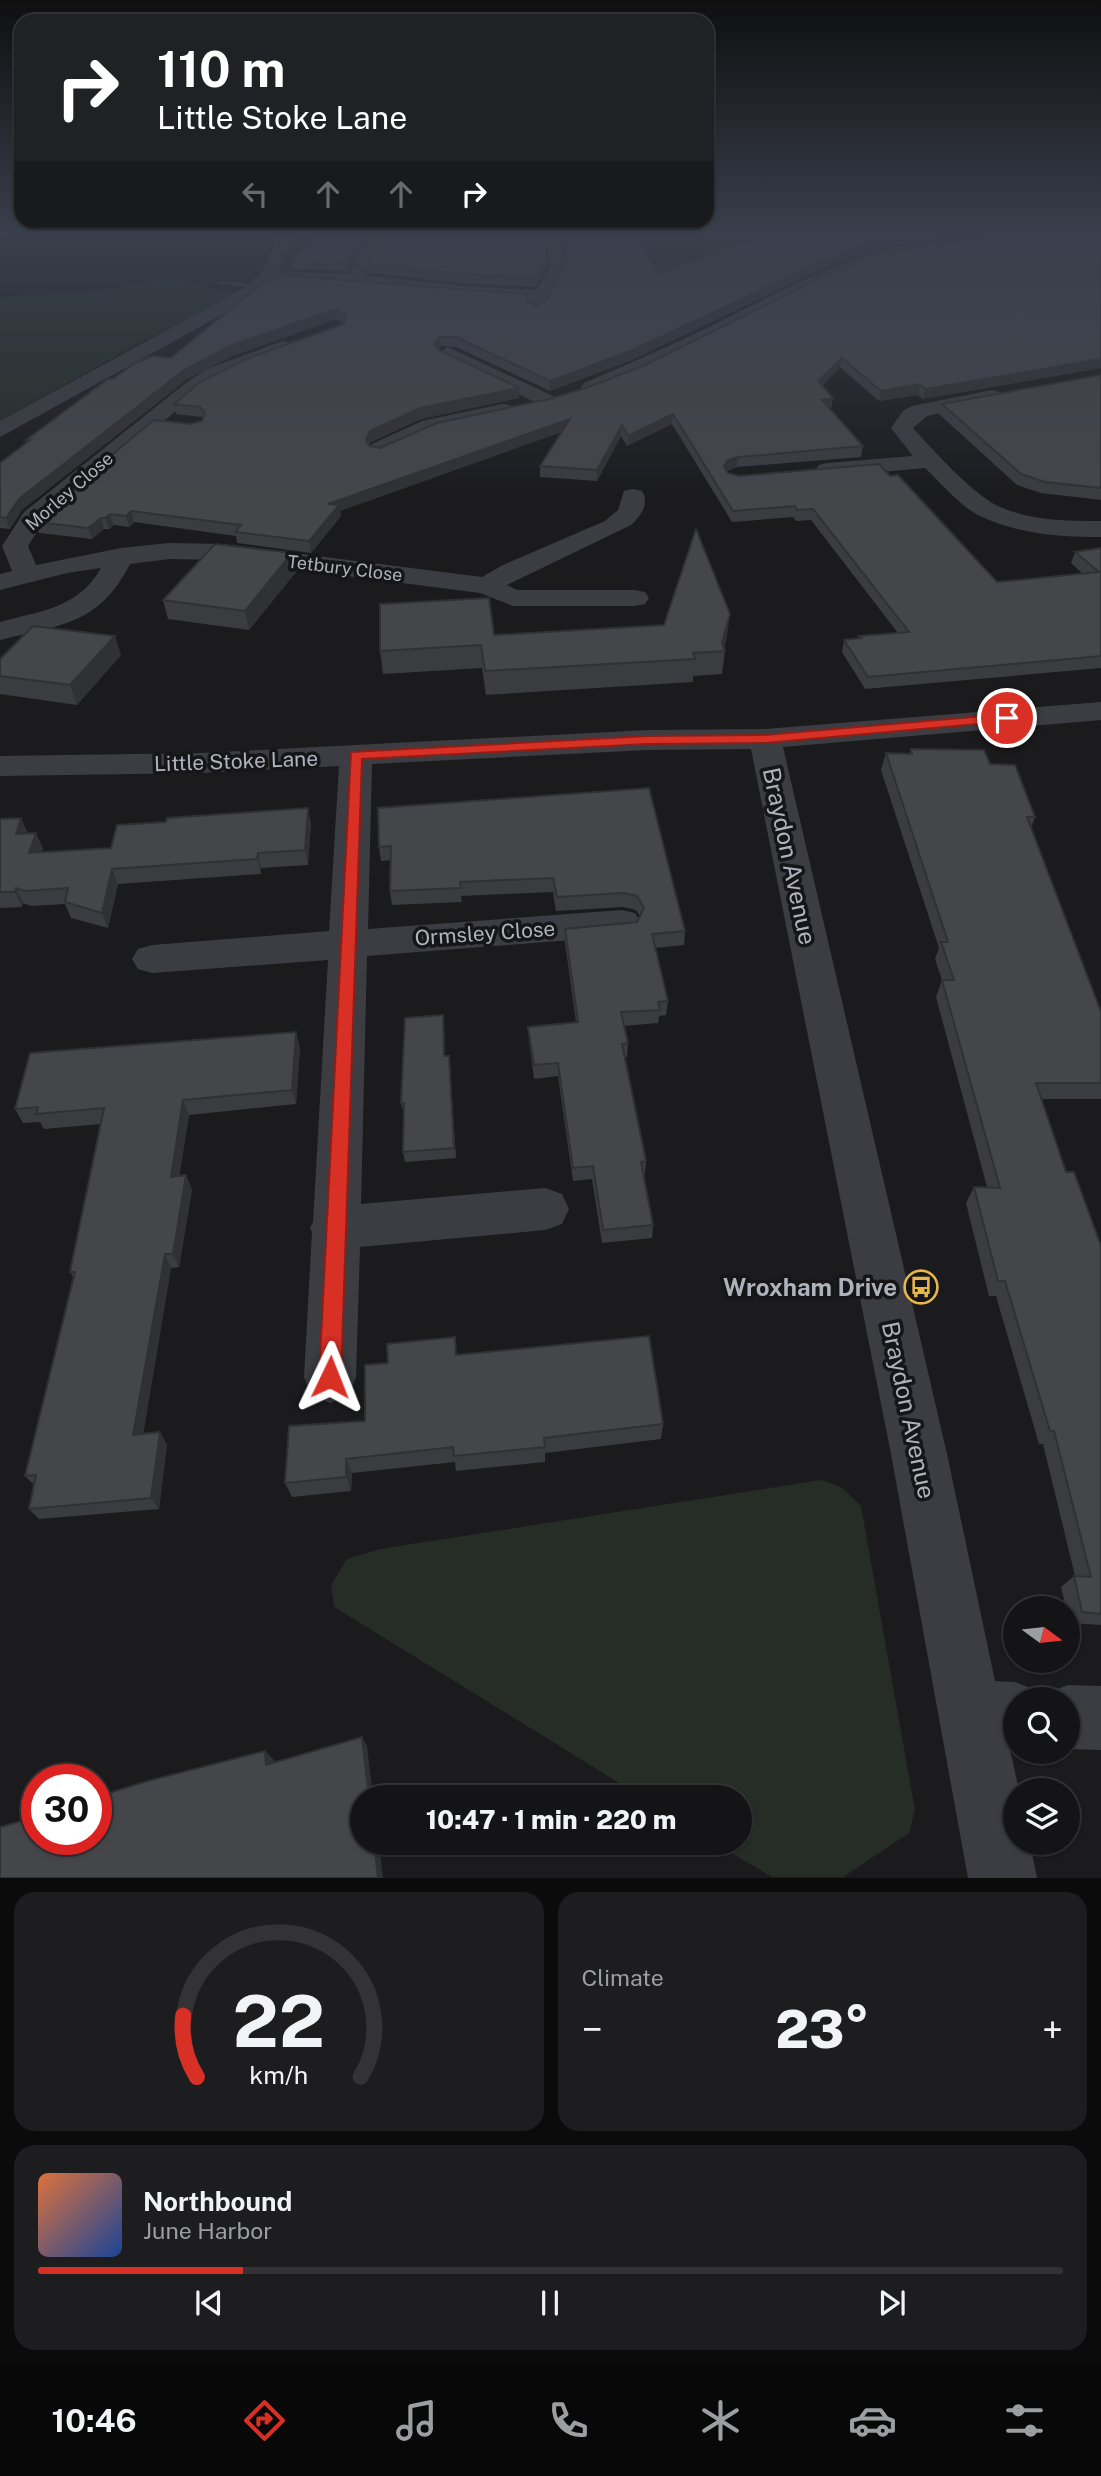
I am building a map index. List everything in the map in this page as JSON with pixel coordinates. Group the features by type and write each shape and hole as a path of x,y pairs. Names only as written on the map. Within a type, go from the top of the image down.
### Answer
{"street":[{"path":"0,430 198,321"},
{"path":"380,449 408,434 449,420 573,394 636,368 734,321"},
{"name":"Morley Close","path":"27,574 16,546 21,533 33,517 194,386 214,373 301,341"},
{"path":"489,355 457,357 548,401"},
{"path":"1013,392 931,407 911,416 902,428 930,461 969,498 1003,518 1058,529 1101,529"},
{"path":"152,421 183,424"},
{"path":"383,422 408,434"},
{"path":"806,472 930,461"},
{"path":"486,586 512,572 626,530 628,516 633,507 633,496"},
{"name":"Tetbury Close","path":"0,582 27,574 121,556 169,551 222,552 486,586 513,598 635,598"},
{"path":"0,631 57,618 82,608 102,590 121,556"},
{"name":"Little Stoke Lane","path":"0,766 200,763 648,740 765,739 1101,710"},
{"name":"Braydon Avenue","path":"765,739 916,1440 992,1713 1003,1878"},
{"path":"330,1377 334,1228 356,755"},
{"name":"Ormsley Close","path":"152,959 622,923"},
{"path":"334,1228 545,1209"},
{"path":"1080,1717 1101,1718"}],"shaded area":[{"path":"0,321 184,321 143,341 0,421"},
{"path":"821,1480 841,1487 861,1506 915,1810 909,1833 843,1877 772,1877 735,1855 752,1855 752,1785 623,1785 334,1607 331,1585 347,1559 380,1549"}],"building":[{"path":"216,321 302,321 230,346 184,370 19,499 6,518 0,517 0,463 30,440 26,440 108,379 113,379 135,363 153,356 171,358"},
{"path":"345,321 695,321 633,350 550,381 456,337 440,337 435,343 439,350 519,388 420,408 370,431 366,440 370,446 380,448 437,423 549,399 586,388 645,365 734,321 1101,321 1101,359 925,389 920,384 881,391 842,358 818,381 833,398 822,400 863,446 738,457 728,460 724,466 728,473 739,476 879,464 890,476 898,475 997,582 1099,572 1075,552 1101,548 1101,656 868,677 844,640 861,638 859,636 909,632 813,509 797,510 795,506 733,511 673,414 628,436 622,425 597,470 540,466 570,419 328,504 339,505 309,541 235,532 241,525 131,511 126,516 110,514 88,528 36,522 41,513 154,420 191,424 202,421 205,413 200,407 174,404 200,382 246,359 344,324"},
{"path":"1101,375 1101,488 1045,482 1021,474 942,404"},
{"path":"696,529 730,614 722,643 725,651 693,653 695,659 485,671 481,645 380,651 380,604 489,598 494,635 664,625"},
{"path":"215,544 292,553 245,611 163,600"},
{"path":"33,626 115,636 70,685 0,676 0,659"},
{"path":"911,749 984,750 990,764 1015,765 1035,817 1027,817 1101,1012 1101,1083 1036,1083 1066,1172 1074,1172 1101,1246 1101,1614 1082,1612 1074,1576 1091,1577 1054,1431 1050,1431 1005,1281 998,1281 974,1187 1000,1188 942,980 954,980 941,942 948,942 886,753 912,754"},
{"path":"649,788 685,931 652,934 668,1001 658,1002 660,1010 621,1012 628,1043 622,1044 646,1161 641,1162 653,1225 603,1230 593,1166 573,1168 558,1063 534,1065 528,1027 578,1022 565,929 637,922 644,908 637,896 623,893 557,897 553,878 460,882 461,888 390,891 391,846 379,847 378,808"},
{"path":"308,808 305,850 258,853 257,859 112,869 102,913 65,902 68,888 25,891 16,888 15,892 0,892 0,819 21,818 16,834 36,833 29,853 111,848 117,825 166,822 167,818"},
{"path":"443,1015 444,1056 449,1056 454,1148 403,1152 404,1103 401,1103 405,1018"},
{"path":"296,1032 292,1090 183,1100 171,1177 186,1175 173,1254 165,1254 133,1435 160,1432 151,1498 29,1509 36,1475 25,1476 75,1272 70,1272 104,1108 36,1114 38,1107 15,1109 30,1053"},
{"path":"649,1336 663,1424 544,1438 545,1447 454,1456 453,1447 346,1459 346,1477 285,1483 289,1426 365,1421 365,1365 388,1363 387,1344 455,1337 456,1355"},
{"path":"362,1737 368,1785 350,1785 350,1855 375,1855 378,1878 0,1878 0,1827 21,1821 21,1855 112,1855 112,1792 265,1751 266,1765"}],"place":[{"name":"Wroxham Drive","path":"921,1287"}],"route":[{"path":"330,1377 334,1228 356,755 648,740 765,739 1007,718"}]}
